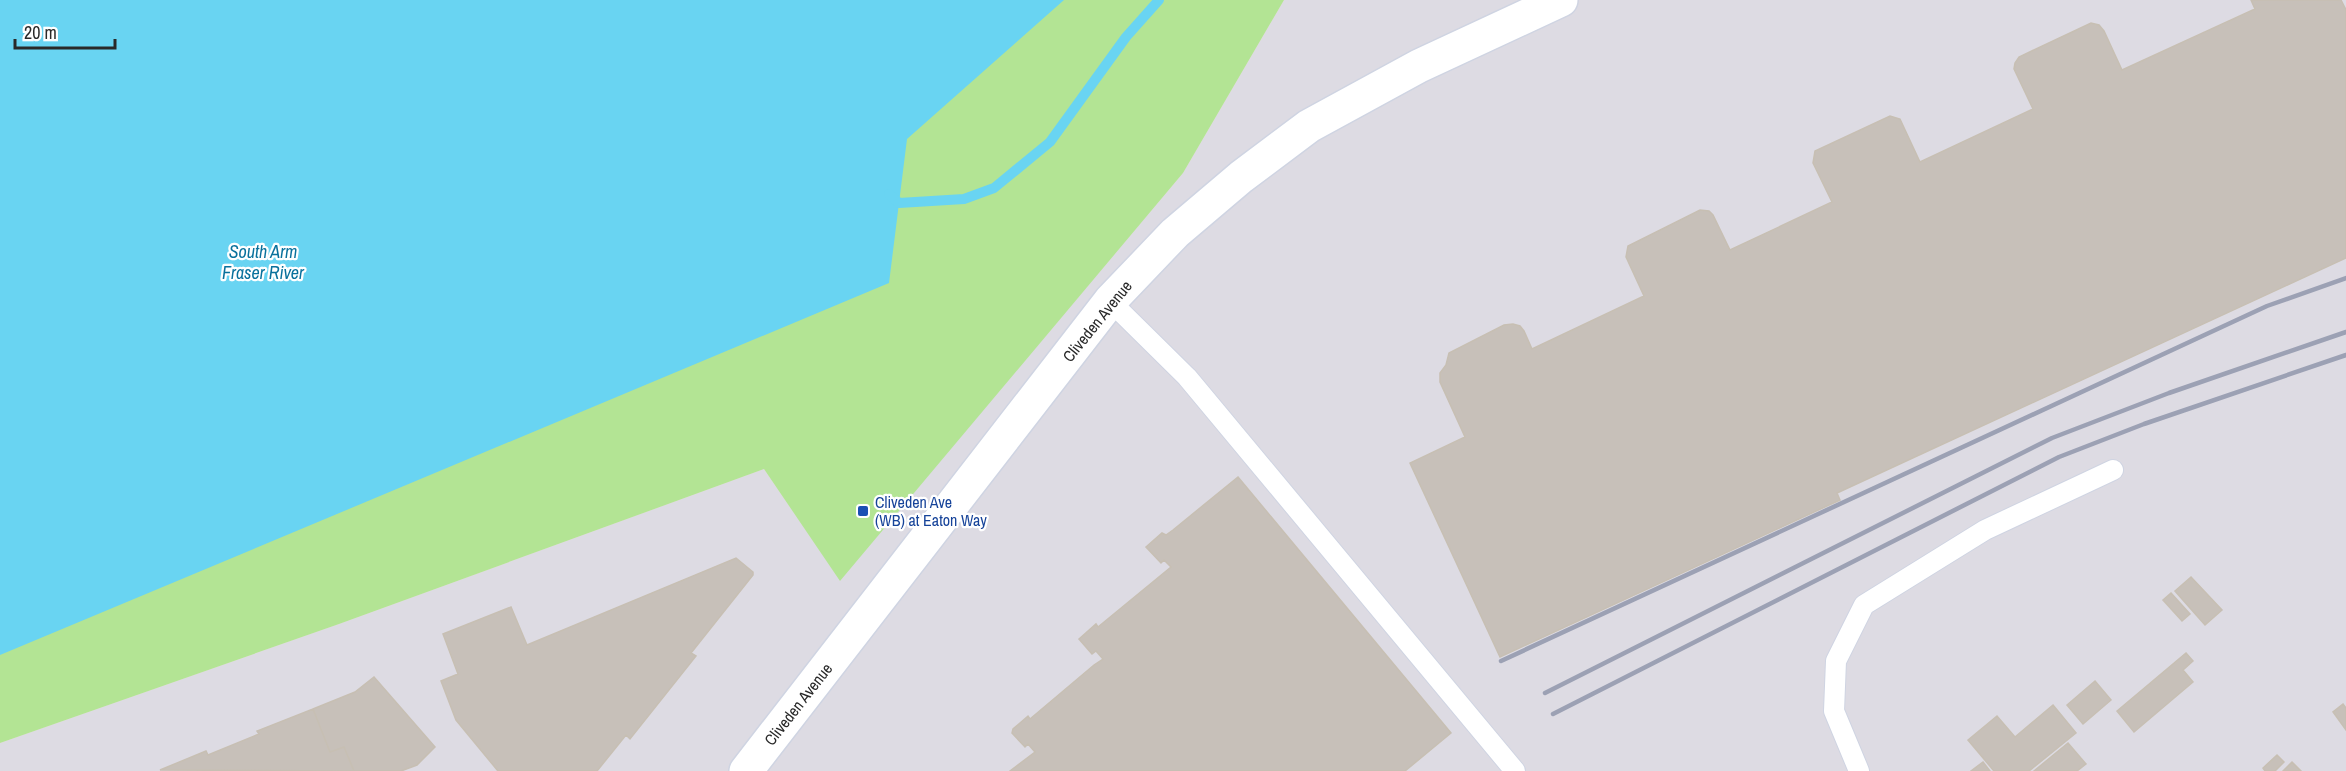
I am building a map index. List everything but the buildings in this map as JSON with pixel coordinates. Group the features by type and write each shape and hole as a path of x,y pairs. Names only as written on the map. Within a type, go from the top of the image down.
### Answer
{"street":[{"name":"Cliveden Avenue","path":"746,771 1110,301 1175,233 1240,177 1309,126 1419,66 1561,0"}],"lane":[{"path":"1110,301 1187,377 1515,771"},
{"path":"1859,771 1834,711 1836,662 1864,605 1985,530 2113,470"}],"shaded area":[{"path":"1284,0 2346,0 2346,771 0,771 0,743 339,624 764,469 840,580 1183,173"}],"green space":[{"path":"678,0 1284,0 1183,173 840,581 764,469 339,624 0,743 0,538"}],"water":[{"name":"South Arm Fraser River","path":"0,0 1064,0 907,139 889,283 0,655"}],"waterway":[{"path":"889,194 899,203 964,199 994,188 1050,142 1126,37 1159,0"}],"railway":[{"path":"1501,661 2267,306 2346,278"},
{"path":"1545,693 2052,438 2169,393 2346,332"},
{"path":"1553,714 2059,457 2144,424 2346,355"}],"place":[{"name":"Cliveden Ave (WB) at Eaton Way","path":"863,511"}]}
